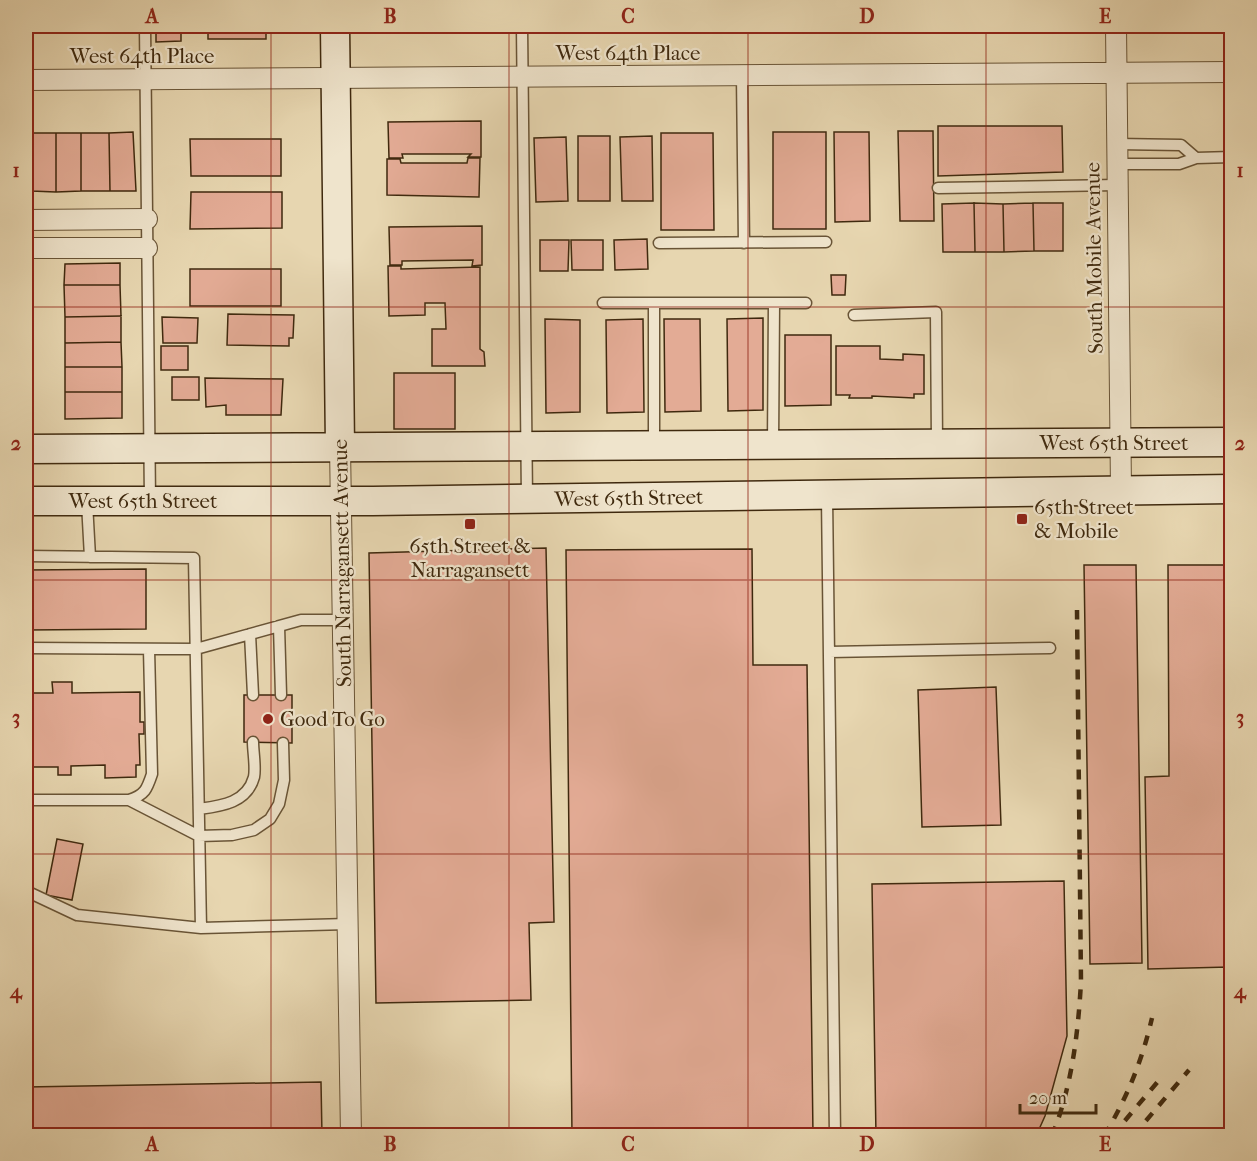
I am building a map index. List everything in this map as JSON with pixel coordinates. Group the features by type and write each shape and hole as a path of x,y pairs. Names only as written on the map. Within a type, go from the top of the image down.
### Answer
{"street":[{"name":"South Narragansett Avenue","path":"335,26 340,502 351,1136"},
{"name":"South Mobile Avenue","path":"1116,26 1120,490"},
{"name":"West 64th Place","path":"26,80 336,80 1232,72"},
{"path":"147,219 28,220 28,248 147,248"},
{"name":"West 65th Street","path":"26,449 1232,442"},
{"name":"West 65th Street","path":"26,501 340,502 1232,489"}],"lane":[{"path":"145,26 150,501"},
{"path":"522,26 527,500"},
{"path":"742,76 744,243"},
{"path":"1117,144 1181,145 1196,158"},
{"path":"1117,164 1179,164 1196,158 1232,158"},
{"path":"938,188 1117,185"},
{"path":"659,243 826,242"},
{"path":"603,303 806,303"},
{"path":"654,303 654,446"},
{"path":"773,445 774,303"},
{"path":"854,315 936,312 937,444"},
{"path":"827,495 835,1136"},
{"path":"87,501 90,557"},
{"path":"26,556 194,558 201,928"},
{"path":"26,648 196,650 301,620 343,620"},
{"path":"279,626 281,695"},
{"path":"250,634 253,695"},
{"path":"829,652 1050,648"},
{"path":"26,800 129,800 142,796 152,774 149,649"},
{"path":"199,809 226,805 244,795 254,776 252,742"},
{"path":"129,800 199,836 232,835 254,830 270,819 279,804 284,780 283,743"},
{"path":"26,891 76,915 201,928 348,924"}],"building":[{"path":"156,26 181,26 181,41 156,42"},
{"path":"208,26 266,26 266,39 208,39"},
{"path":"388,26 450,26 450,29 388,32"},
{"path":"483,26 514,26 514,31 483,31"},
{"path":"481,121 481,157 468,157 471,154 402,154 403,158 389,158 388,122"},
{"path":"938,126 1062,126 1063,172 938,176"},
{"path":"898,131 933,131 934,221 900,221"},
{"path":"133,132 136,191 110,191 109,133"},
{"path":"773,132 826,132 826,229 773,229"},
{"path":"834,132 869,132 870,221 835,222"},
{"path":"26,133 30,133 31,191 26,191"},
{"path":"30,133 56,133 56,192 31,191"},
{"path":"56,133 81,133 81,191 56,192"},
{"path":"81,133 109,133 110,191 81,191"},
{"path":"661,133 713,133 714,230 661,230"},
{"path":"578,136 610,136 610,201 578,201"},
{"path":"652,136 653,201 622,201 620,137"},
{"path":"566,137 568,201 536,202 534,138"},
{"path":"190,139 281,139 281,176 191,176"},
{"path":"468,158 480,158 479,197 387,195 387,159 400,159 401,163 467,163"},
{"path":"191,192 282,192 282,228 190,229"},
{"path":"974,203 975,252 943,252 942,204"},
{"path":"974,203 1003,204 1004,252 975,252"},
{"path":"1033,203 1034,251 1004,252 1003,204"},
{"path":"1033,203 1063,203 1063,251 1034,251"},
{"path":"482,226 482,265 472,266 473,260 402,261 402,265 390,265 389,227"},
{"path":"647,239 648,269 615,270 614,240"},
{"path":"540,240 569,240 568,271 540,271"},
{"path":"571,240 603,240 603,270 572,270"},
{"path":"120,263 120,285 64,285 65,264"},
{"path":"388,266 401,266 401,269 480,267 480,349 484,352 485,366 432,366 432,329 446,329 445,303 425,303 425,315 389,316"},
{"path":"190,269 281,269 281,306 190,306"},
{"path":"831,275 846,275 845,295 832,295"},
{"path":"64,285 120,285 121,316 65,317"},
{"path":"228,314 294,315 293,338 289,338 289,346 227,345"},
{"path":"121,316 121,342 65,343 65,317"},
{"path":"162,317 198,318 197,343 163,343"},
{"path":"763,318 763,410 728,411 727,319"},
{"path":"545,319 580,320 580,412 546,413"},
{"path":"643,319 644,412 607,413 606,320"},
{"path":"664,319 700,319 701,411 665,412"},
{"path":"785,335 831,335 831,405 785,406"},
{"path":"121,342 122,367 65,367 65,343"},
{"path":"161,346 188,346 188,370 161,370"},
{"path":"836,346 880,346 880,359 903,360 903,354 924,355 924,394 914,394 914,398 872,396 872,398 849,398 850,395 836,395"},
{"path":"65,367 122,367 122,392 65,392"},
{"path":"394,373 455,373 455,429 394,429"},
{"path":"172,377 199,377 199,400 172,400"},
{"path":"205,378 283,379 281,415 226,415 226,405 206,407"},
{"path":"65,392 122,392 122,418 65,419"},
{"path":"546,548 554,922 529,923 531,1000 376,1003 369,553"},
{"path":"752,549 753,665 807,665 813,1135 572,1136 566,550"},
{"path":"1084,565 1136,565 1142,963 1090,964"},
{"path":"1168,565 1224,565 1228,849 1232,849 1231,993 1229,967 1148,969 1145,777 1169,776"},
{"path":"146,569 146,629 26,630 26,570"},
{"path":"52,682 72,682 72,693 140,692 140,722 144,722 144,734 139,734 140,765 136,765 136,777 105,778 105,765 71,766 71,775 58,775 58,767 26,767 26,693 53,693"},
{"path":"996,687 1001,825 922,827 918,690"},
{"name":"Good To Go","path":"244,695 292,695 292,743 244,742"},
{"path":"57,839 83,844 72,900 46,895"},
{"path":"1064,881 1067,1036 1045,1116 1036,1136 876,1136 872,884"},
{"path":"321,1082 322,1136 26,1136 26,1087"}],"railway":[{"path":"1052,1136 1065,1098 1073,1060 1081,982 1077,610"},
{"path":"1104,1136 1133,1079 1152,1018"},
{"path":"1133,1136 1189,1070"},
{"path":"1112,1136 1160,1079"}],"place":[{"name":"65th Street & Mobile","path":"1022,519"},
{"name":"65th Street & Narragansett","path":"470,524"},
{"name":"Good To Go","path":"268,719"}]}
